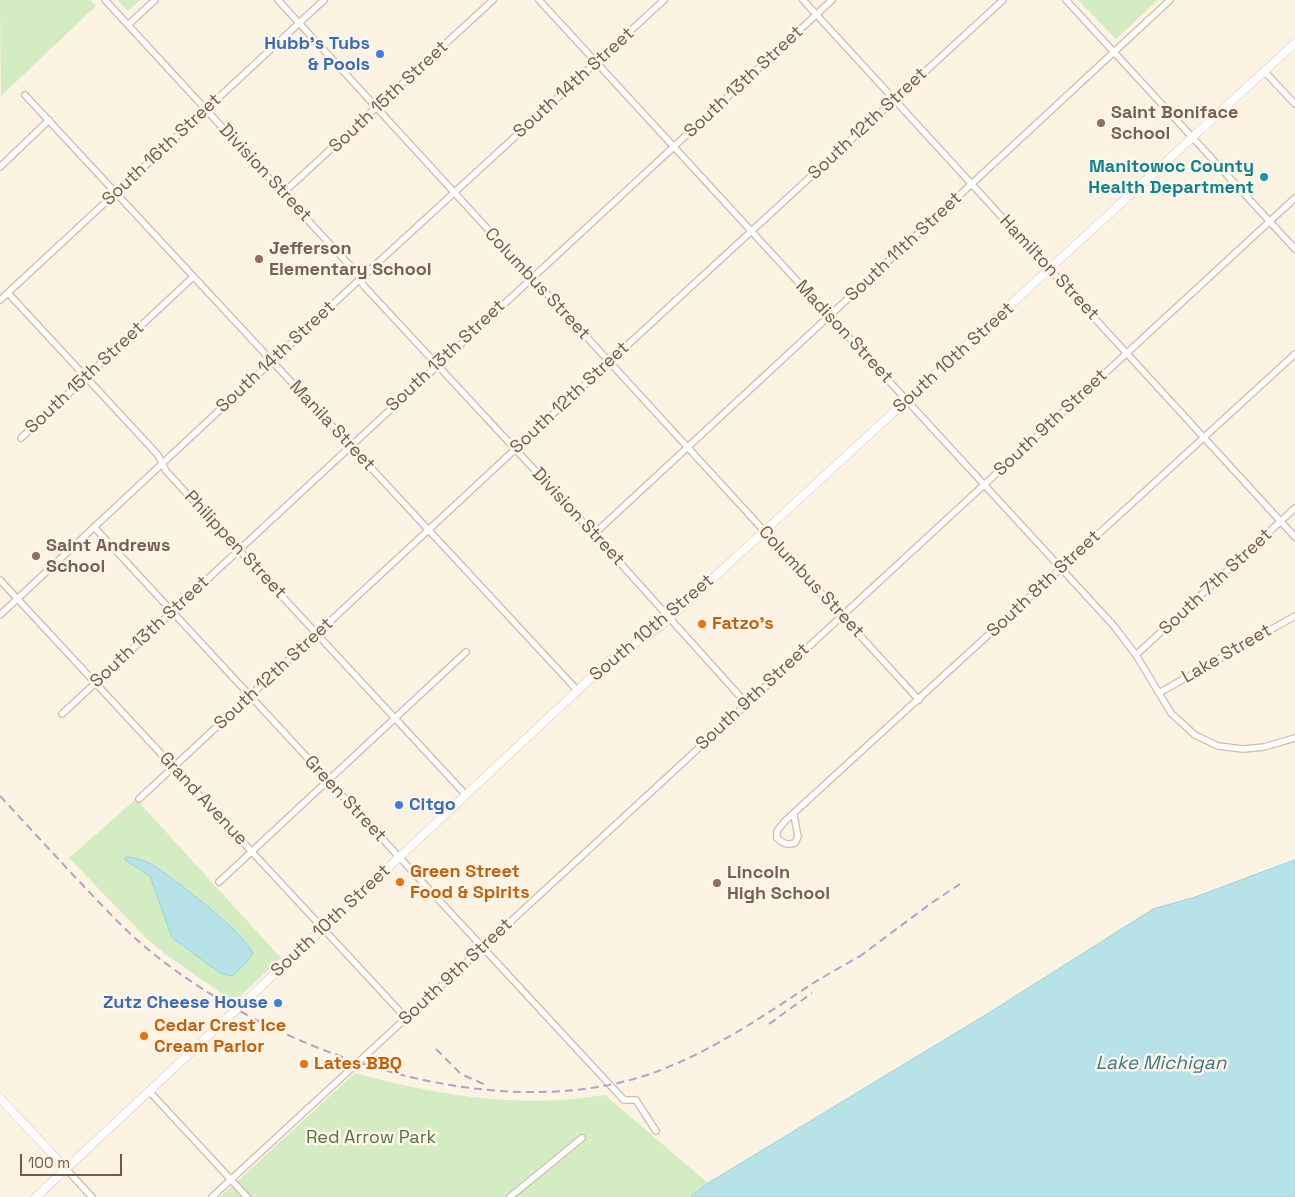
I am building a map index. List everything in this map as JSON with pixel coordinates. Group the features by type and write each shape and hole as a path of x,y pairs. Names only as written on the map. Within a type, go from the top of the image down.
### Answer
{"street":[{"name":"Division Street","path":"105,0 355,271 436,365 594,534 746,703"},
{"path":"128,25 155,0"},
{"name":"Columbus Street","path":"278,0 919,700"},
{"name":"South 16th Street","path":"0,300 324,0"},
{"name":"South 15th Street","path":"283,193 494,0"},
{"name":"Madison Street","path":"540,0 1114,626 1136,655 1171,713 1185,727 1198,737 1218,746 1232,749 1254,749 1295,738"},
{"name":"South 14th Street","path":"0,615 360,279 664,0"},
{"name":"Hamilton Street","path":"804,0 1295,537"},
{"name":"South 13th Street","path":"62,714 436,365 832,0"},
{"name":"South 12th Street","path":"139,799 318,634 514,449 1003,0"},
{"path":"1066,0 1295,249"},
{"name":"South 11th Street","path":"594,534 1170,0"},
{"name":"South 10th Street","path":"36,1197 609,661 670,618 1295,43"},
{"path":"1264,71 1295,104"},
{"name":"Manila Street","path":"25,95 578,690"},
{"path":"0,167 49,120"},
{"name":"South 9th Street","path":"212,1197 1295,198"},
{"name":"South 15th Street","path":"21,438 193,277"},
{"name":"Philippen Street","path":"8,293 158,455 166,471 466,795"},
{"name":"South 8th Street","path":"794,815 798,837 795,843 782,843 777,838 777,831 785,821 794,815 1295,354"},
{"name":"South 7th Street","path":"1136,655 1295,508"},
{"name":"Green Street","path":"94,527 624,1100 636,1100 656,1131"},
{"name":"Grand Avenue","path":"0,580 406,1018"},
{"name":"Lake Street","path":"1159,693 1295,616"},
{"path":"218,882 466,652"},
{"path":"149,1091 247,1197"},
{"path":"0,1098 92,1197"},
{"path":"510,1197 582,1138"}],"green space":[{"path":"0,0 91,0 96,6 1,96"},
{"path":"117,0 140,0 128,11"},
{"path":"1078,0 1158,0 1114,41 1115,38"},
{"path":"136,799 281,958 234,1002 165,954 147,939 69,858"},
{"name":"Red Arrow Park","path":"355,1073 417,1088 479,1098 541,1101 605,1095 708,1183 691,1197 220,1197"}],"water":[{"path":"128,857 151,864 190,892 224,920 248,945 253,954 245,964 232,976 220,973 175,940 171,935 150,876 125,860"},
{"name":"Lake Michigan","path":"1295,860 1295,1197 691,1197 708,1183 987,1014 1153,909 1195,897"}],"railway":[{"path":"0,796 130,934 201,988 258,1021 321,1049 386,1071 453,1086 520,1092 585,1089 647,1075 669,1067 731,1036 865,953"},
{"path":"859,957 960,884"},
{"path":"769,1024 812,993"},
{"path":"436,1049 461,1074 488,1086"}],"place":[{"name":"Hubb's Tubs & Pools","path":"380,54"},
{"name":"Saint Boniface School","path":"1101,123"},
{"name":"Manitowoc County Health Department","path":"1264,177"},
{"name":"Jefferson Elementary School","path":"259,259"},
{"name":"Saint Andrews School","path":"36,556"},
{"name":"Fatzo's","path":"702,624"},
{"name":"Citgo","path":"399,805"},
{"name":"Green Street Food & Spirits","path":"400,882"},
{"name":"Lincoln High School","path":"717,883"},
{"name":"Zutz Cheese House","path":"278,1003"},
{"name":"Cedar Crest Ice Cream Parlor","path":"144,1036"},
{"name":"Lates BBQ","path":"304,1064"}]}
